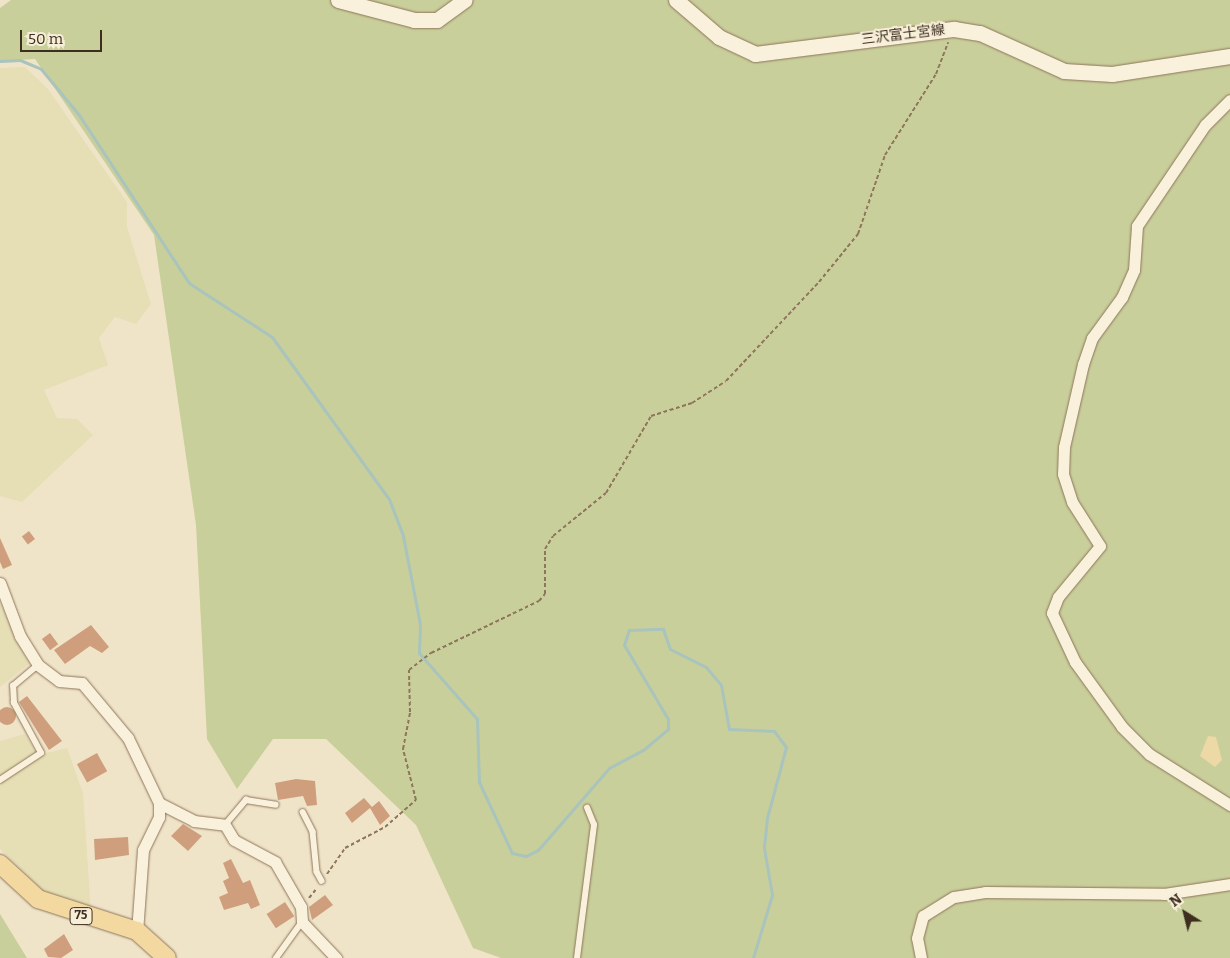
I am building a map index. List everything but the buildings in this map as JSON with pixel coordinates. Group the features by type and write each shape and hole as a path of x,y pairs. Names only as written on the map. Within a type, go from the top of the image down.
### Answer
{"main road":[{"path":"338,0 414,20 437,20 465,0"},
{"name":"三沢富士宮線","path":"676,0 719,37 755,54 954,29 980,33 1064,71 1112,74 1230,56"},
{"name":"75","path":"0,864 38,899 137,931 167,958"}],"street":[{"path":"1230,100 1205,124 1137,226 1134,270 1122,297 1092,338 1083,364 1064,447 1063,474 1072,502 1100,546 1058,597 1052,613 1075,662 1122,727 1149,754 1230,805"},
{"path":"0,583 20,636 38,665 59,680 82,683 128,738 159,803 159,817 143,850 137,931"},
{"path":"159,803 194,821 225,824 234,840 275,862 301,908 302,922 336,958"},
{"path":"921,958 917,938 923,916 954,897 985,892 1164,894 1230,884"}],"lane":[{"path":"0,780 42,752 14,703 13,686 38,665"},
{"path":"225,824 246,800 276,805"},
{"path":"577,958 594,825 587,808"},
{"path":"304,812 322,881"},
{"path":"276,958 302,922"}],"path":[{"path":"301,908 345,848 385,827 416,800 403,749 410,712 409,670 422,659 539,600 545,594 545,549 553,536 606,492 651,416 692,402 726,381 819,282 858,234 884,155 936,74 954,29"}],"shaded area":[{"path":"25,67 48,89 127,202 127,227 151,304 136,324 115,317 99,338 108,365 44,390 57,418 77,419 93,435 22,502 0,496 0,68"},
{"path":"0,603 30,663 0,687"},
{"path":"25,734 38,755 67,748 83,793 91,913 48,896 0,849 0,741"}],"green space":[{"path":"11,0 1230,0 1230,958 501,958 473,948 416,825 326,739 273,739 237,789 207,739 196,525 154,235 35,59 0,61 0,8"},
{"path":"0,914 27,958 0,958"}],"sand":[{"path":"1208,736 1216,737 1222,760 1215,767 1200,756"}],"waterway":[{"path":"0,61 20,60 41,69 79,115 189,283 272,337 389,499 403,536 420,624 419,653 477,719 479,782 512,853 526,856 538,850 609,768 643,750 668,729 668,719 624,645 629,630 663,629 670,649 706,667 721,685 729,729 774,731 786,747 767,818 764,848 772,895 753,958"}]}
